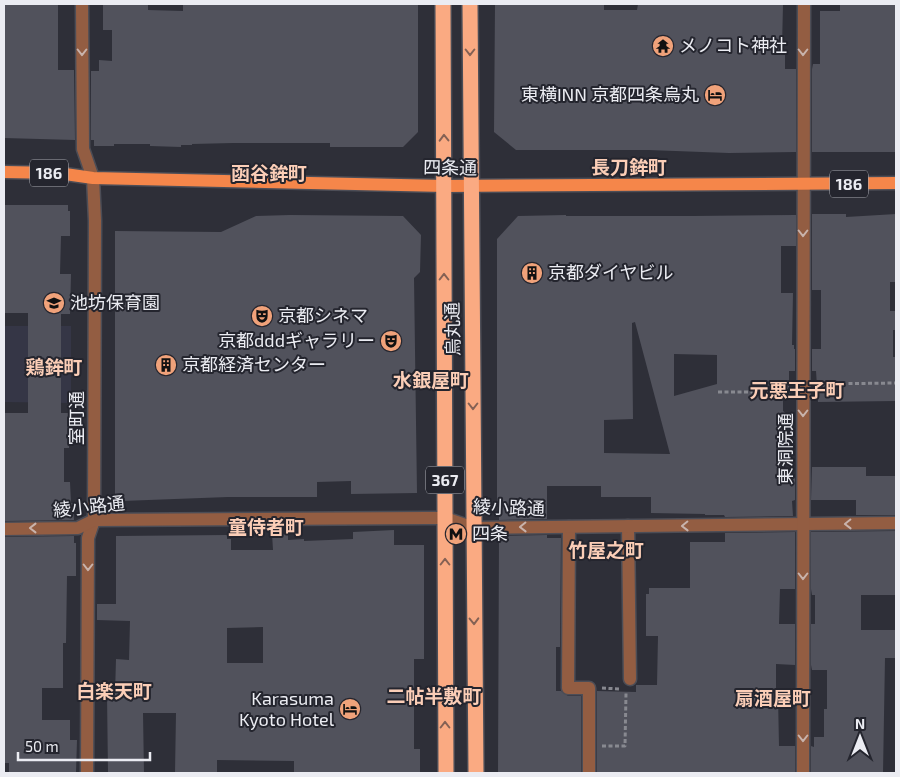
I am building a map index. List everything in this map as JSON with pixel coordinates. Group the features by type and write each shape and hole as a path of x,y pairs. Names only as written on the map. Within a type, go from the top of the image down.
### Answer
{"highway":[{"name":"烏丸通","path":"444,4 446,773"},
{"name":"烏丸通","path":"470,4 476,773"}],"main road":[{"name":"四条通","path":"4,172 58,173 93,178 445,186 896,183"}],"street":[{"name":"室町通","path":"82,4 83,149 93,178 95,221 94,520 88,538 87,773"},
{"name":"東洞院通","path":"803,773 802,184 804,4"},
{"name":"綾小路通","path":"4,529 78,528 94,520 445,518 474,528 896,523"},
{"path":"628,526 630,680"},
{"path":"570,527 568,688 590,688 589,773"}],"path":[{"path":"718,392 896,383"},
{"path":"589,745 625,746 626,689 590,688"}],"shaded area":[{"path":"4,326 71,326 71,403 4,402"}],"building":[{"path":"4,4 58,4 58,70 74,70 75,140 4,138"},
{"path":"103,4 148,4 148,10 183,11 183,4 418,4 418,132 403,147 330,147 330,143 192,144 181,145 181,147 150,146 150,144 94,146 94,140 91,140 91,71 99,71 99,60 112,61 112,30 103,30"},
{"path":"495,4 604,4 604,10 637,10 638,4 783,5 782,53 785,53 785,69 796,69 796,152 516,150 494,132"},
{"path":"840,4 896,4 896,152 812,152 812,69 813,64 820,64 820,11 840,11"},
{"path":"5,205 68,205 68,211 70,211 70,236 61,236 60,274 71,274 70,314 61,314 61,413 69,413 69,448 64,448 64,482 70,482 74,520 5,521 4,413 28,413 28,313 4,313"},
{"path":"812,214 846,214 846,217 896,214 896,282 890,282 890,311 896,311 896,330 893,330 893,357 896,357 896,401 818,402 816,371 812,371 812,349 821,349 821,290 812,290"},
{"path":"796,215 796,246 781,246 781,293 793,293 792,345 794,345 795,349 795,371 789,371 789,389 783,389 783,411 788,415 788,421 782,426 783,476 795,476 795,500 792,501 793,516 725,517 724,515 651,513 651,497 601,497 601,486 547,486 547,519 499,520 499,515 497,515 497,239 518,216","holes":["635,322 670,454 604,453 604,420 633,419 632,323","674,354 717,355 717,384 674,396"]},
{"path":"256,216 403,216 421,235 420,272 414,278 417,493 351,494 351,481 317,482 317,497 228,497 122,501 115,497 115,231 221,232"},
{"path":"812,467 866,467 866,476 896,476 896,515 856,515 856,500 811,500"},
{"path":"394,530 394,545 424,545 424,659 414,659 414,749 420,749 420,773 294,773 294,761 217,760 217,773 175,773 176,713 143,713 144,773 108,773 107,694 115,694 116,659 129,660 130,621 97,620 97,604 116,604 116,536 227,535 227,539 231,539 231,550 273,550 272,534 288,534 288,540 304,539 304,541 353,539 353,532","holes":["263,627 263,663 227,663 227,628"]},
{"path":"896,531 896,595 861,595 861,630 896,630 896,658 885,658 883,773 811,773 811,746 814,747 814,737 824,737 824,709 827,709 827,670 812,670 811,665 811,624 815,624 815,595 812,595 811,589 811,532"},
{"path":"795,532 795,589 780,589 779,624 795,624 795,665 776,664 776,696 778,696 779,746 795,746 795,773 597,773 597,691 636,692 636,685 657,685 658,636 646,636 646,594 649,594 649,588 690,588 690,542 725,542 725,533"},
{"path":"547,535 547,538 561,538 560,647 556,647 556,691 561,691 568,696 581,696 581,773 498,773 499,536"},
{"path":"74,536 74,543 76,543 76,576 67,576 66,643 63,643 63,688 42,688 42,720 70,720 70,740 77,740 76,773 9,773 9,763 4,763 5,537"}],"place":[{"name":"メノコト神社","path":"663,46"},
{"name":"東横INN 京都四条烏丸","path":"715,95"},
{"name":"京都ダイヤビル","path":"532,273"},
{"name":"池坊保育園","path":"54,303"},
{"name":"京都シネマ","path":"262,316"},
{"name":"京都dddギャラリー","path":"391,341"},
{"name":"京都経済センター","path":"166,365"},
{"name":"四条","path":"456,534"},
{"name":"Karasuma Kyoto Hotel","path":"350,709"}],"district":[{"name":"長刀鉾町","path":"629,167"},
{"name":"函谷鉾町","path":"269,173"},
{"name":"鶏鉾町","path":"54,367"},
{"name":"水銀屋町","path":"431,380"},
{"name":"元悪王子町","path":"797,390"},
{"name":"童侍者町","path":"266,527"},
{"name":"竹屋之町","path":"606,550"},
{"name":"白楽天町","path":"114,691"},
{"name":"二帖半敷町","path":"434,696"},
{"name":"扇酒屋町","path":"773,698"}]}
